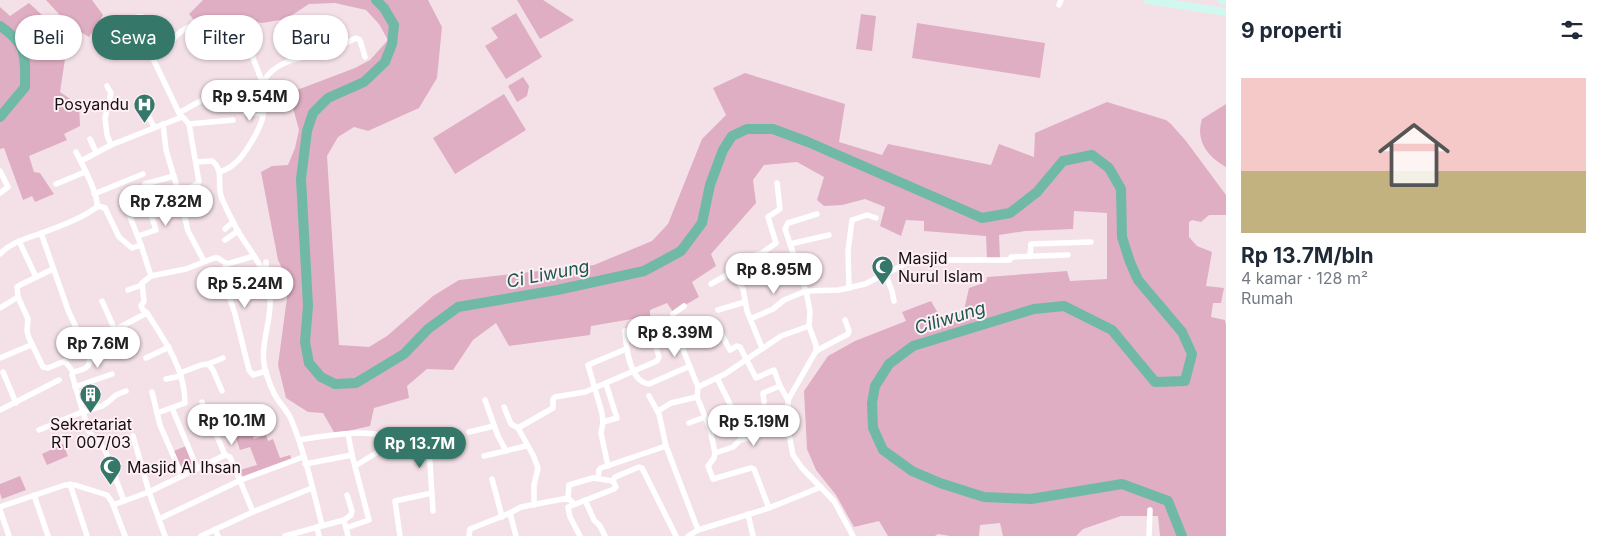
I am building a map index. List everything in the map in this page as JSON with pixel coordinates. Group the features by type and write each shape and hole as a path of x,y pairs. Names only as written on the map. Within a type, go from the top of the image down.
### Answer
{"main road":[{"path":"1148,0 1226,12"},
{"path":"1220,0 1226,1"}],"street":[{"path":"1057,0 1059,5 1062,0"},
{"path":"175,37 191,26 197,25 228,43 246,40 263,84"},
{"path":"348,42 358,38 365,57"},
{"path":"154,60 181,115 189,124 198,183 179,191"},
{"path":"220,172 240,159 259,127 263,113 263,84 267,76 273,70 296,60"},
{"path":"107,86 110,96 106,126 111,145"},
{"path":"81,161 111,145 181,115 212,96 248,87 262,92"},
{"path":"142,104 154,128"},
{"path":"245,114 263,113"},
{"path":"189,124 233,120"},
{"path":"162,124 166,150 179,191 188,231 204,261"},
{"path":"90,139 96,152"},
{"path":"76,152 98,206 105,209 120,238 132,248 141,245"},
{"path":"196,162 212,161 220,172 220,194 233,222 263,272 270,297 268,329 263,353 266,371 272,391 287,411 304,457 320,526 319,536"},
{"path":"0,171 8,187 0,193"},
{"path":"56,184 85,172"},
{"path":"94,194 142,174"},
{"path":"151,276 138,236 124,204 148,196 145,184 174,176"},
{"path":"762,348 750,319 743,289 732,272 732,265 742,259 762,253 776,243 768,217 780,209 777,183"},
{"path":"138,236 156,230 145,197"},
{"path":"0,254 4,249 20,241 98,206"},
{"path":"788,400 816,351 816,345 809,326 810,311 806,284 790,244 786,225 817,214"},
{"path":"849,288 848,251 852,220 866,215 876,218"},
{"path":"225,230 233,222"},
{"path":"225,240 238,231"},
{"path":"41,233 68,310 85,345 90,363 83,370 73,372"},
{"path":"790,244 829,235"},
{"path":"20,241 36,277"},
{"path":"1030,256 1031,244 1091,242"},
{"path":"750,319 772,309 784,300 806,291 839,290 865,284 902,264 941,260 1010,260 1011,257 1068,255"},
{"path":"226,264 254,256"},
{"path":"157,413 185,401 180,374 169,347 141,306 144,301 143,281 151,276 186,269 204,261 218,258 226,264"},
{"path":"263,272 266,270 266,262"},
{"path":"226,264 224,269 230,299 249,370 253,375 266,371"},
{"path":"53,269 17,287 18,297 28,319 27,331 31,345 44,368 65,361 73,372 75,387 90,434 106,450 124,501"},
{"path":"711,284 732,272"},
{"path":"886,273 894,301"},
{"path":"128,290 142,285"},
{"path":"0,308 18,297"},
{"path":"102,301 115,330"},
{"path":"718,310 745,302"},
{"path":"684,306 673,314 672,322 698,387 697,397 710,429 715,453 714,458 707,465 713,479 751,468 754,469 769,508"},
{"path":"85,345 147,313"},
{"path":"816,351 848,334 849,331 845,320"},
{"path":"672,322 652,329 625,331 626,349 634,371 642,383 649,384 690,366"},
{"path":"698,387 725,374 780,336 809,326"},
{"path":"718,328 728,349 730,350 738,346 756,378 774,370 788,400 793,455 802,468 834,501 853,536"},
{"path":"518,428 553,408 553,399 555,397 594,389 653,364 659,359 651,334 652,329"},
{"path":"0,357 31,345"},
{"path":"146,358 169,347"},
{"path":"608,466 601,433 603,422 600,405 588,365 626,349"},
{"path":"166,379 223,358"},
{"path":"208,364 213,370 222,391"},
{"path":"3,372 16,403"},
{"path":"75,387 112,374"},
{"path":"710,429 731,420 735,414 718,378"},
{"path":"0,410 59,380"},
{"path":"603,422 617,418 606,384"},
{"path":"764,402 763,393 780,386"},
{"path":"39,430 82,412 102,406 116,395 126,391"},
{"path":"152,392 160,424 182,476"},
{"path":"649,396 663,424 666,446 698,530"},
{"path":"658,411 671,403 697,397"},
{"path":"485,400 500,442 506,451"},
{"path":"202,402 225,455 230,457 240,478 253,512"},
{"path":"504,407 511,424 518,428 538,468 534,485 534,505"},
{"path":"172,408 197,468"},
{"path":"690,423 705,417"},
{"path":"468,432 494,426"},
{"path":"715,453 733,447 740,440 789,426"},
{"path":"298,440 348,434 373,434 381,436"},
{"path":"346,528 369,520 348,434"},
{"path":"432,511 429,447 434,438 450,434"},
{"path":"133,436 148,492 165,536"},
{"path":"484,456 526,446"},
{"path":"598,478 599,470 666,446"},
{"path":"355,466 381,450"},
{"path":"113,506 148,492 225,455"},
{"path":"305,464 352,455"},
{"path":"159,519 240,478 304,457"},
{"path":"613,481 615,477 639,467 642,468 676,536"},
{"path":"574,504 568,498 568,486 598,478 613,481"},
{"path":"492,479 502,517"},
{"path":"580,536 568,506 614,489 616,487 613,481"},
{"path":"70,484 87,536"},
{"path":"0,533 8,534 0,508 70,484 105,494 110,498 125,536"},
{"path":"688,536 698,530 769,508 821,487"},
{"path":"200,536 312,488"},
{"path":"400,536 395,501 432,493"},
{"path":"34,495 48,536"},
{"path":"285,536 344,520 352,513 347,495"},
{"path":"469,536 470,529 502,517 520,507 568,498"},
{"path":"585,500 594,520 600,526 605,536"},
{"path":"1149,536 1150,510"},
{"path":"510,513 516,536"},
{"path":"748,514 753,536"},
{"path":"344,520 348,536"},
{"path":"215,529 218,536"}],"shaded area":[{"path":"46,0 92,0 103,15 92,15 92,32 89,37 82,33 82,15 60,15"},
{"path":"203,0 428,0 442,27 437,78 419,108 368,131 354,127 338,137 327,156 339,345 369,347 387,336 433,296 459,280 594,265 652,241 668,224 702,139 726,115 713,88 745,73 845,104 839,142 882,155 888,144 991,165 999,144 1034,157 1035,133 1107,102 1166,120 1186,141 1226,195 1226,215 1209,215 1201,222 1192,220 1189,222 1189,237 1197,246 1212,252 1206,286 1224,288 1221,303 1213,303 1211,317 1225,320 1226,325 1226,536 1160,536 1158,516 1121,516 1083,529 1076,536 1003,536 1000,523 980,525 979,536 938,534 935,536 888,536 879,521 854,527 836,495 816,470 807,449 804,391 828,356 855,341 906,321 902,312 931,301 943,322 964,310 969,288 986,282 987,277 1067,271 1070,281 1107,279 1107,213 1074,211 1073,229 1025,231 999,235 1000,258 987,259 986,236 924,231 924,221 906,220 901,236 880,226 885,207 865,199 842,205 824,206 817,200 824,177 797,162 764,165 753,180 756,203 711,254 716,266 692,282 699,297 673,312 667,303 650,310 650,316 591,326 590,335 509,346 496,323 473,340 453,370 427,369 407,386 409,398 374,408 370,426 335,434 323,413 308,412 286,398 278,365 289,283 278,260 261,172 272,166 288,165 295,148 299,130 289,93 355,68 370,60 388,40 379,24 366,10 335,3 309,4 292,15 273,15 273,21 263,23 263,15 189,14"},
{"path":"517,0 543,0 574,20 540,39"},
{"path":"29,3 42,15 15,15 15,60 65,60 60,92 79,105 80,126 64,134 67,140 29,156 34,172 40,173 54,194 35,202 32,196 23,200 4,148 0,149 0,7 10,16"},
{"path":"516,13 542,57 506,79 485,46 498,38 491,28"},
{"path":"861,14 876,16 872,51 856,49"},
{"path":"917,23 1045,43 1040,78 912,58"},
{"path":"523,77 529,86 527,96 517,102 508,86"},
{"path":"504,94 526,130 455,174 433,138"},
{"path":"1226,104 1226,167 1205,148 1200,134 1200,127 1202,119"},
{"path":"245,416 254,439 266,435 268,441 273,439 280,458 290,455 293,463 244,480 240,470 257,465 250,447 240,450 230,421"},
{"path":"63,444 68,456 47,465 42,454"},
{"path":"186,446 194,465 182,471 174,451"},
{"path":"20,476 26,490 2,499 0,484"}],"waterway":[{"name":"Ci Liwung","path":"376,0 384,8 394,25 392,44 385,62 364,82 328,98 313,113 307,131 301,179 308,306 305,342 309,363 321,377 335,384 356,383 404,354 428,329 458,307 557,290 644,271 681,251 702,223 710,185 723,150 732,136 747,129 773,129 808,142 982,218 1010,213 1037,192 1063,161 1092,155 1109,168 1121,189 1122,237 1138,280 1182,332 1192,354 1185,381 1155,382 1112,330 1064,306 1034,309 913,346 889,364 875,386 872,403 873,428 883,450 912,471 940,483 984,497 1031,499 1122,484 1168,501 1182,536"},
{"name":"Ci Liwung","path":"0,26 16,39 20,45 23,52 25,76 25,87 0,117"}],"place":[{"name":"Posyandu","path":"145,123"},
{"name":"Masjid Nurul Islam","path":"882,286"},
{"name":"Sekretariat RT 007/03","path":"91,414"},
{"name":"Masjid Al Ihsan","path":"111,486"}],"water label":[{"name":"Ciliwung","path":"950,318"}]}
